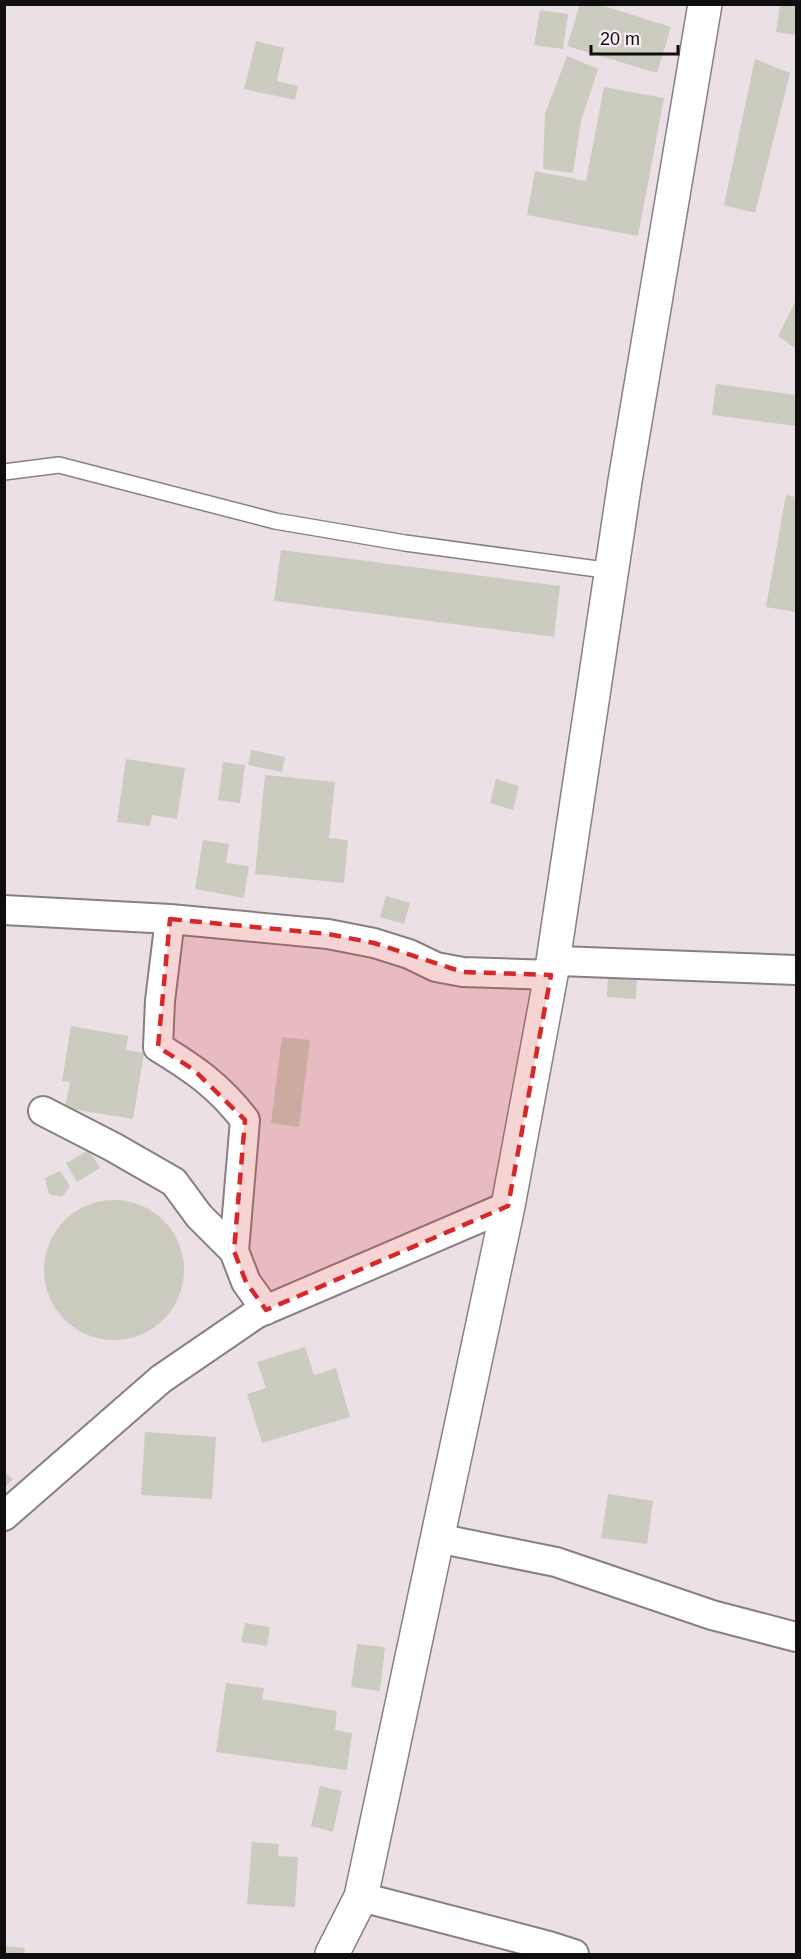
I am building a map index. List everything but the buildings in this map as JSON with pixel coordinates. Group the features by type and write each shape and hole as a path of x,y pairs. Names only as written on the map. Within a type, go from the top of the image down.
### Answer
{"street":[{"path":"332,1954 361,1897 508,1206 553,963 625,481 705,4"},
{"path":"4,910 170,919 328,934 374,942 409,954 436,967 463,972 559,962 796,970"},
{"path":"170,919 160,1001 158,1047 203,1077 228,1098 245,1120 234,1251"},
{"path":"43,1111 174,1182 199,1216 234,1251 246,1282 266,1310"},
{"path":"4,1516 161,1379 256,1314 508,1206"},
{"path":"437,1538 556,1562 712,1615 796,1637"},
{"path":"361,1897 574,1954"}],"lane":[{"path":"4,472 59,465 275,521 405,543 612,571"}],"highlighted area":[{"path":"170,919 328,934 374,943 463,972 551,975 508,1206 266,1310 246,1282 234,1251 245,1120 194,1070 158,1047"}]}
